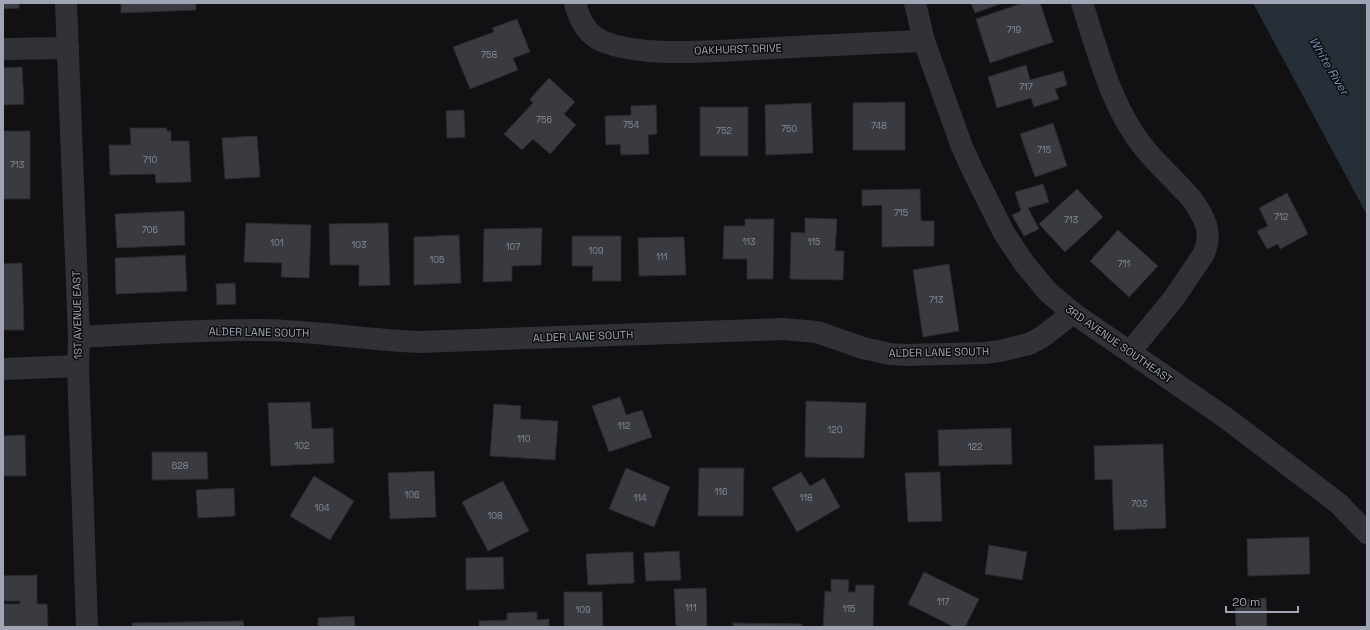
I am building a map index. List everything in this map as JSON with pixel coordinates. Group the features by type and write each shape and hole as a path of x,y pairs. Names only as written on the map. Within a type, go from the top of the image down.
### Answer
{"street":[{"name":"1ST AVENUE EAST","path":"66,3 79,337 78,366 87,627"},
{"name":"OAKHURST DRIVE","path":"575,3 581,22 593,35 612,45 636,50 703,51 924,41"},
{"name":"3RD AVENUE SOUTHEAST","path":"915,3 924,41 962,147 974,174 1004,232 1024,263 1048,292 1073,313 1226,418 1338,503 1367,533"},
{"path":"1082,3 1109,84 1125,118 1145,149 1194,202 1203,216 1208,232 1207,247 1197,265 1174,298 1130,352"},
{"path":"3,49 68,48"},
{"name":"ALDER LANE SOUTH","path":"79,337 229,330 264,330 300,331 386,341 419,342 783,329 818,332 876,352 906,355 984,353 1016,348 1029,344 1042,337 1073,313"},
{"path":"3,369 78,366"}],"water":[{"name":"White River","path":"1253,3 1367,3 1367,215"}],"building":[{"path":"3,3 19,3 19,8 3,9"},
{"path":"121,3 196,3 196,10 121,13"},
{"path":"971,3 1003,3 975,13"},
{"path":"1023,3 1040,3 1053,42 990,63 976,19"},
{"path":"517,19 530,52 513,58 518,70 470,89 453,47 494,32 492,28"},
{"path":"1026,65 1030,80 1063,71 1067,85 1055,89 1059,99 1034,107 1031,98 997,108 988,77"},
{"path":"22,67 24,104 3,105 3,68"},
{"path":"549,78 575,102 564,114 576,125 550,154 533,139 522,150 504,134 533,103 530,99"},
{"path":"905,102 905,150 853,150 853,103"},
{"path":"811,103 813,153 766,155 765,105"},
{"path":"656,105 657,134 648,135 649,154 621,155 620,144 606,145 605,116 631,115 631,106"},
{"path":"700,107 748,107 748,156 700,156"},
{"path":"464,110 465,137 447,138 446,111"},
{"path":"1053,123 1067,166 1035,177 1020,134"},
{"path":"130,128 166,128 167,131 171,131 171,141 189,141 191,182 156,183 155,174 110,175 109,145 131,145"},
{"path":"3,131 30,131 30,199 3,199"},
{"path":"257,136 260,177 225,179 222,138"},
{"path":"1043,184 1049,202 1028,208 1039,229 1024,236 1012,215 1021,211 1015,192"},
{"path":"920,189 921,221 934,221 934,246 882,247 882,205 862,206 862,190"},
{"path":"1077,189 1103,217 1065,252 1039,224"},
{"path":"1287,193 1308,234 1280,249 1278,244 1267,249 1257,231 1268,226 1259,208"},
{"path":"184,211 185,245 117,248 115,214"},
{"path":"805,218 837,219 835,251 844,251 843,280 790,279 791,232 805,233"},
{"path":"745,219 774,219 773,279 747,279 747,259 723,259 724,226 745,226"},
{"path":"246,223 311,225 309,278 281,277 282,263 244,262"},
{"path":"388,223 390,285 359,286 359,265 330,265 329,224"},
{"path":"542,228 541,265 512,266 512,281 483,282 484,229"},
{"path":"1118,230 1158,266 1129,297 1090,261"},
{"path":"459,235 461,283 414,285 414,237"},
{"path":"572,236 621,236 621,281 592,281 593,266 572,266"},
{"path":"684,237 686,275 639,276 638,238"},
{"path":"185,255 187,291 116,294 115,258"},
{"path":"22,263 24,330 3,330 3,264"},
{"path":"949,264 959,331 923,337 913,270"},
{"path":"235,283 236,304 217,305 216,284"},
{"path":"620,397 626,415 642,410 652,437 609,452 592,406"},
{"path":"806,401 866,403 864,458 805,457"},
{"path":"310,402 312,429 333,428 334,463 271,466 268,403"},
{"path":"494,404 521,406 520,419 558,421 555,460 490,456"},
{"path":"1011,428 1012,464 939,466 938,430"},
{"path":"25,435 26,476 3,476 3,436"},
{"path":"1163,444 1166,528 1114,530 1112,479 1095,480 1094,446"},
{"path":"152,452 207,452 208,479 152,480"},
{"path":"626,468 670,487 654,527 609,509"},
{"path":"699,468 744,468 743,516 698,516"},
{"path":"434,471 436,517 390,519 388,473"},
{"path":"801,472 810,486 824,478 840,507 797,532 772,488"},
{"path":"940,472 942,521 908,522 905,473"},
{"path":"314,476 354,501 330,540 290,516"},
{"path":"503,481 529,531 488,551 462,502"},
{"path":"234,488 235,516 198,518 196,490"},
{"path":"1309,537 1310,574 1248,576 1247,539"},
{"path":"989,545 1027,552 1022,580 985,574"},
{"path":"679,551 681,580 646,581 644,553"},
{"path":"633,552 634,583 588,585 586,554"},
{"path":"503,557 504,589 466,590 466,558"},
{"path":"924,572 979,599 965,627 954,627 908,604"},
{"path":"37,575 37,604 47,604 48,627 3,627 3,604 20,604 20,601 3,601 3,576"},
{"path":"831,579 849,580 848,592 855,592 856,585 874,585 873,627 823,627 825,591 831,592"},
{"path":"706,588 707,627 676,627 674,589"},
{"path":"564,592 602,592 603,627 564,627"},
{"path":"1266,598 1267,627 1236,627 1235,600"},
{"path":"537,612 537,620 549,619 549,627 479,627 479,621 507,620 507,613"},
{"path":"354,616 355,627 318,627 318,618"},
{"path":"243,621 244,627 132,627 132,623"},
{"path":"733,623 802,624 802,627 733,627"}]}
